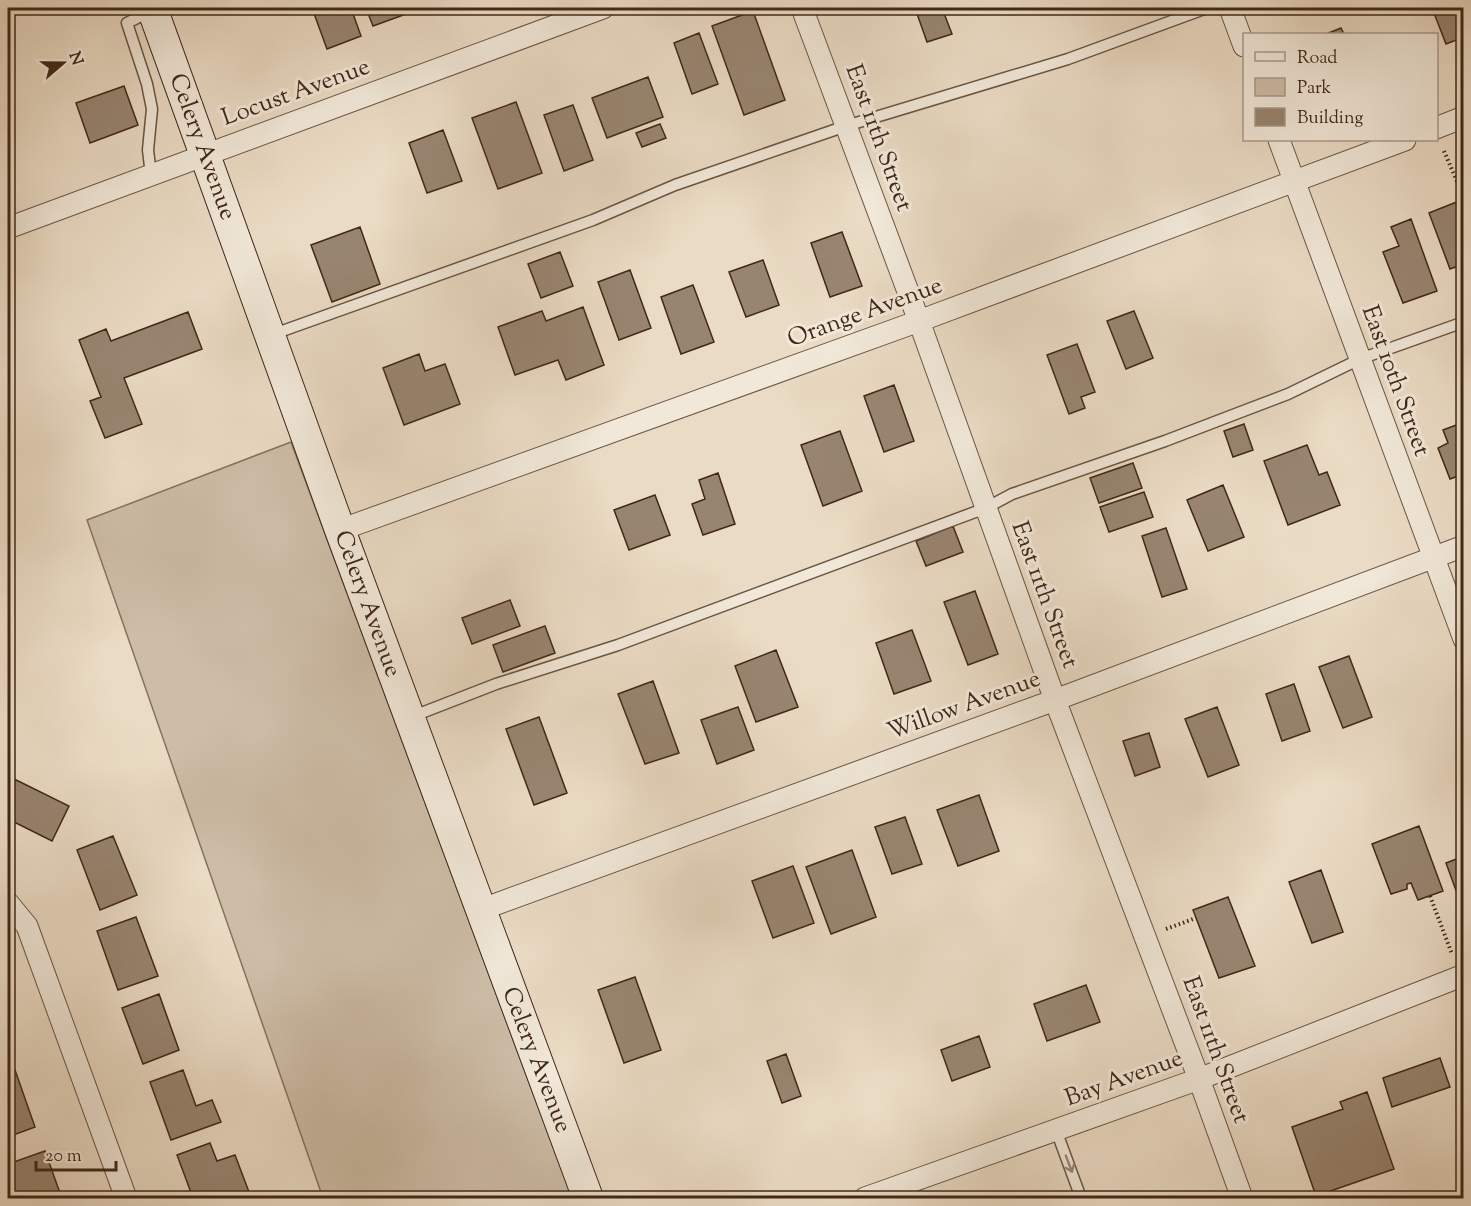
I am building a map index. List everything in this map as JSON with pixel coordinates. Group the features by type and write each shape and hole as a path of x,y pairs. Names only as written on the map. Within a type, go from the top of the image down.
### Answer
{"main road":[{"name":"Celery Avenue","path":"152,9 340,530 588,1198"}],"street":[{"name":"Locust Avenue","path":"8,228 603,8"},
{"name":"East 11th Street","path":"802,8 919,321 1055,700 1242,1198"},
{"path":"1230,8 1243,41"},
{"path":"1439,136 1464,117"},
{"name":"East 10th Street","path":"1279,141 1464,639"},
{"name":"Orange Avenue","path":"340,530 919,321 1402,141"},
{"name":"Willow Avenue","path":"480,910 1055,700 1464,546"},
{"path":"8,903 27,926 126,1198"},
{"name":"Bay Avenue","path":"865,1198 1199,1079 1462,975"}],"lane":[{"path":"270,335 593,220 675,185 846,126 1068,59 1207,8"},
{"path":"151,174 148,150 152,109 147,84 127,23 152,9"},
{"path":"409,718 496,684 618,645 986,508 1012,494 1165,441 1288,394 1360,359 1464,322"},
{"path":"1056,1130 1081,1198"}],"path":[{"path":"1439,136 1464,198"},
{"path":"1430,896 1462,975"},
{"path":"1145,936 1196,918"}],"green space":[{"path":"291,442 572,1198 323,1198 87,520"}],"building":[{"path":"312,8 351,8 361,36 327,49"},
{"path":"366,8 416,8 417,10 373,26"},
{"path":"915,8 942,8 952,34 927,42"},
{"path":"1432,8 1464,8 1464,37 1446,44"},
{"path":"753,11 785,100 744,115 712,26"},
{"path":"1341,28 1344,33 1328,33"},
{"path":"699,33 718,84 692,94 674,43"},
{"path":"648,77 663,117 607,138 592,98"},
{"path":"124,86 138,125 90,143 76,103"},
{"path":"516,102 542,173 498,189 472,118"},
{"path":"573,105 593,160 564,171 544,115"},
{"path":"660,124 666,138 642,147 636,133"},
{"path":"443,130 462,181 427,193 409,143"},
{"path":"1459,201 1464,213 1464,264 1450,269 1429,213"},
{"path":"1411,219 1437,291 1403,303 1383,252 1399,246 1391,227"},
{"path":"360,227 380,284 332,302 311,245"},
{"path":"842,232 862,286 830,297 811,243"},
{"path":"560,252 573,286 541,298 528,264"},
{"path":"763,260 779,305 746,317 729,272"},
{"path":"630,270 651,328 619,340 598,282"},
{"path":"693,285 714,342 681,354 661,297"},
{"path":"583,307 604,365 566,380 558,360 515,375 498,327 542,311 546,321"},
{"path":"1134,311 1153,358 1126,369 1107,321"},
{"path":"188,312 202,349 124,378 142,424 105,438 90,401 101,397 79,340 106,329 111,341"},
{"path":"1077,344 1095,392 1081,397 1085,408 1069,414 1047,355"},
{"path":"419,354 425,371 445,364 460,404 404,425 383,368"},
{"path":"894,385 914,441 884,452 864,396"},
{"path":"1464,422 1464,474 1450,479 1438,448 1448,443 1443,430"},
{"path":"1244,424 1253,450 1233,457 1224,431"},
{"path":"840,431 862,491 823,506 801,445"},
{"path":"1307,445 1319,475 1327,472 1340,505 1288,525 1264,461"},
{"path":"1133,463 1142,488 1099,503 1090,478"},
{"path":"718,473 735,524 703,535 692,504 705,499 699,480"},
{"path":"1223,485 1244,537 1208,551 1187,500"},
{"path":"1144,492 1153,517 1109,532 1100,507"},
{"path":"655,495 670,535 629,550 614,510"},
{"path":"953,526 963,552 926,566 916,541"},
{"path":"1166,528 1187,589 1162,597 1142,536"},
{"path":"975,591 998,654 968,665 944,602"},
{"path":"510,600 520,626 472,644 462,618"},
{"path":"545,626 555,653 503,672 493,645"},
{"path":"912,630 931,681 894,694 876,643"},
{"path":"776,650 798,707 756,722 735,666"},
{"path":"1349,656 1372,717 1343,728 1319,667"},
{"path":"653,681 679,753 645,764 618,694"},
{"path":"1294,684 1310,731 1282,741 1266,694"},
{"path":"738,707 754,750 717,764 701,720"},
{"path":"1217,707 1239,765 1208,777 1185,719"},
{"path":"539,717 567,793 534,805 506,729"},
{"path":"1149,733 1160,767 1135,776 1123,741"},
{"path":"8,776 69,806 52,841 8,819"},
{"path":"979,795 999,851 958,866 937,810"},
{"path":"905,817 922,864 892,874 875,827"},
{"path":"1419,826 1443,891 1418,900 1411,883 1407,884 1407,889 1391,894 1372,844"},
{"path":"113,836 137,895 100,910 77,850"},
{"path":"852,850 876,917 831,934 806,867"},
{"path":"1464,856 1464,906 1462,907 1446,863"},
{"path":"793,866 814,923 773,938 752,881"},
{"path":"1321,870 1343,932 1312,943 1289,882"},
{"path":"1228,897 1255,966 1219,978 1193,910"},
{"path":"136,917 158,976 118,990 97,931"},
{"path":"635,977 661,1050 624,1063 598,990"},
{"path":"1086,985 1100,1022 1047,1041 1034,1004"},
{"path":"159,994 179,1050 143,1064 122,1008"},
{"path":"979,1036 990,1067 952,1081 941,1050"},
{"path":"786,1054 801,1096 782,1103 767,1061"},
{"path":"1440,1058 1450,1087 1392,1107 1383,1078"},
{"path":"15,1070 35,1127 8,1137 8,1073"},
{"path":"183,1070 196,1106 212,1100 221,1122 171,1140 150,1082"},
{"path":"1367,1092 1394,1169 1316,1196 1292,1127 1343,1109 1340,1102"},
{"path":"210,1143 217,1161 235,1155 249,1192 232,1198 193,1198 177,1155"},
{"path":"45,1151 60,1193 45,1198 8,1198 8,1164"}]}
